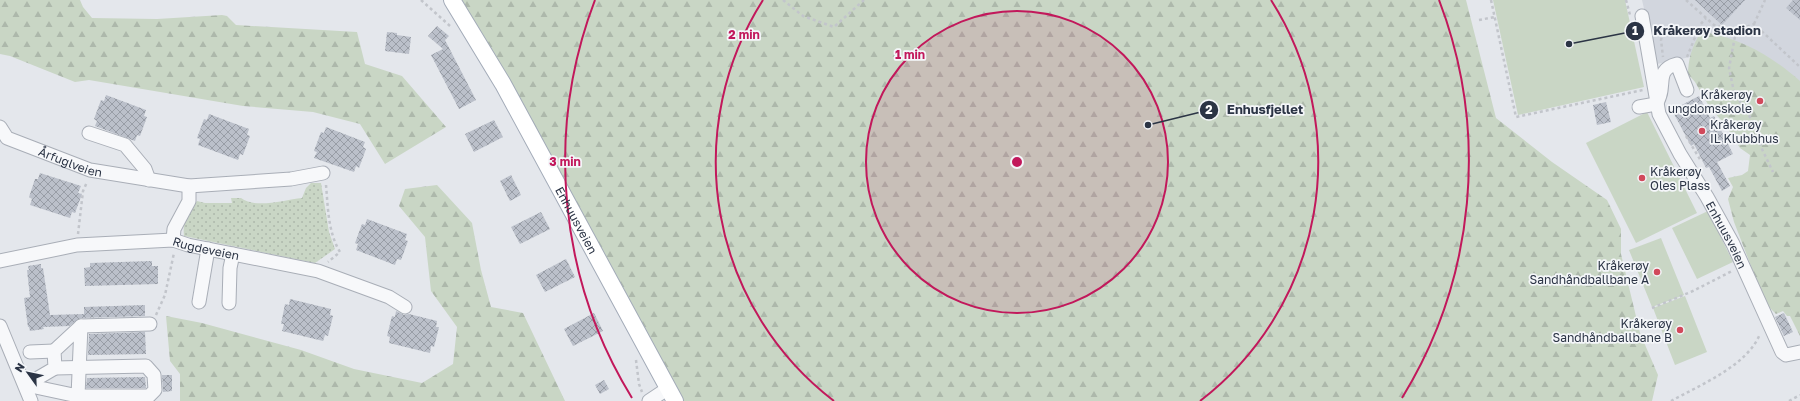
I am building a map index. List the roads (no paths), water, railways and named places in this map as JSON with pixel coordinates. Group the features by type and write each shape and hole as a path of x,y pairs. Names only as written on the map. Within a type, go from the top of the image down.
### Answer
{"main road":[{"name":"Enhuusveien","path":"452,0 503,84 671,395"}],"street":[{"name":"Enhuusveien","path":"1636,20 1659,114 1680,154 1707,197 1743,265 1782,352 1786,355 1800,352"},
{"path":"1639,107 1656,104 1661,96 1663,73 1665,69 1677,64 1687,90"},
{"name":"Årfuglveien","path":"0,127 7,138 90,170 189,186 291,179 324,173"},
{"path":"88,132 124,145 145,169 149,180"},
{"path":"175,240 174,229 189,201 189,186"},
{"name":"Rugdeveien","path":"0,261 40,251 77,245 175,240 208,249 318,271 389,297 405,307"},
{"path":"199,302 208,249"},
{"path":"229,303 230,268 233,254"},
{"path":"30,352 54,351 81,326 150,324"},
{"path":"0,326 26,385 31,401"},
{"path":"78,396 81,326"},
{"path":"54,351 55,368"},
{"path":"146,366 154,375 155,390 149,396 78,396 26,385 55,368 146,366"},
{"path":"649,401 671,395"}],"place":[{"name":"Kråkerøy stadion","path":"1569,44"},
{"name":"Kråkerøy ungdomsskole","path":"1760,101"},
{"name":"Enhusfjellet","path":"1148,125"},
{"name":"Kråkerøy IL Klubbhus","path":"1702,131"},
{"name":"Kråkerøy Oles Plass","path":"1642,178"},
{"name":"Kråkerøy Sandhåndballbane A","path":"1657,272"},
{"name":"Kråkerøy Sandhåndballbane B","path":"1680,330"}]}
